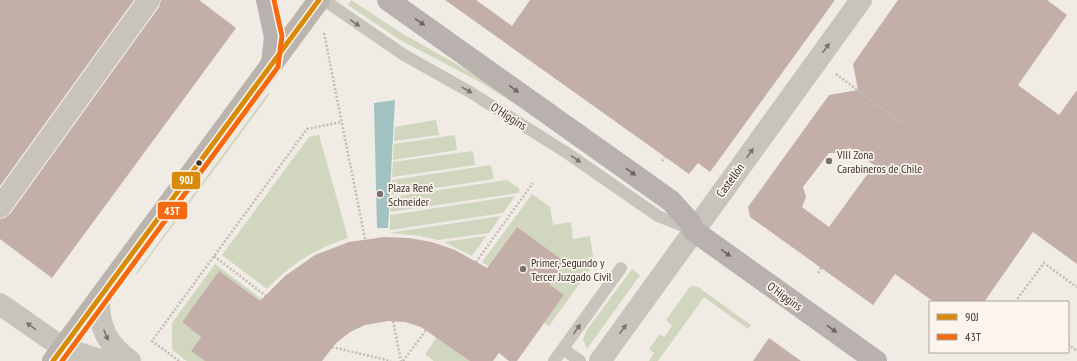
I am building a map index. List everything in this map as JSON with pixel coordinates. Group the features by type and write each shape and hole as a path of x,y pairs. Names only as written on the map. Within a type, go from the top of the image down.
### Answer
{"main road":[{"path":"266,0 275,37 272,63"},
{"path":"58,355 319,0"},
{"name":"O'Higgins","path":"388,0 670,201 685,216 694,230 876,361"}],"street":[{"path":"0,207 149,0"},
{"name":"Castellón","path":"600,361 861,0"},
{"path":"98,299 99,312 107,339 114,348 130,361"},
{"path":"0,304 58,355 103,361"}],"lane":[{"name":"O'Higgins","path":"324,0 404,55 475,94 561,149 658,216 678,226 694,230"},
{"path":"554,361 621,268"},
{"path":"563,349 580,361"},
{"path":"58,355 80,361"}],"path":[{"path":"324,32 365,239"},
{"path":"836,74 903,124"},
{"path":"180,361 152,341 307,130 341,122"},
{"path":"662,161 665,157"},
{"path":"476,262 533,183"},
{"path":"214,256 266,296"},
{"path":"1016,301 1044,262 1077,287"},
{"path":"818,272 822,268"},
{"path":"393,321 402,361"},
{"path":"402,361 426,330"},
{"path":"1069,345 1077,351"},
{"path":"332,347 391,361"}],"green space":[{"path":"351,0 403,34 474,74 525,110 478,81 400,40 348,5"},
{"path":"268,93 270,94 137,274 136,273"},
{"path":"436,120 439,135 394,141 395,127"},
{"path":"319,135 348,238 304,258 285,272 267,289 222,255 309,137"},
{"path":"455,135 457,150 393,160 394,144"},
{"path":"473,151 475,165 392,177 393,162"},
{"path":"491,165 494,179 391,195 392,180"},
{"path":"507,180 520,189 518,193 390,212 391,197"},
{"path":"532,194 550,207 553,225 571,222 573,239 590,236 594,264 549,326 544,323 564,295 549,284 564,262 517,227 488,266 482,262"},
{"path":"515,196 503,213 390,230 390,215"},
{"path":"501,216 489,233 438,240 421,236 389,233"},
{"path":"486,236 472,256 444,242"},
{"path":"215,264 263,300 261,302 219,272 182,322 201,337 191,351 205,361 187,361 172,350 172,323"},
{"path":"632,269 640,275 587,349 583,340 586,331"},
{"path":"693,286 698,287 751,325 748,329 704,297 658,361 649,361 654,353 649,349 660,334 664,337 672,326 666,320 689,288"},
{"path":"437,337 470,361 434,361 425,354"}],"water":[{"path":"395,100 388,228 377,228 374,103"}],"building":[{"path":"0,0 134,0 0,186"},
{"path":"161,0 199,0 236,28 52,278 0,239 0,219 5,218 10,214 159,7"},
{"path":"445,0 476,0 512,26 530,0 835,0 710,172 698,163 689,174"},
{"path":"898,0 1047,0 1067,15 1018,85 1059,115 1077,90 1077,264 1033,232 985,301 933,301 895,274 873,305 750,217 748,207 829,95 858,90 853,64","holes":["850,148 874,165 829,227 802,207 806,197 803,187 829,153 835,153"]},
{"path":"517,227 565,262 549,284 564,295 517,361 509,361 499,353 493,361 470,361 421,327 405,322 388,321 365,325 350,332 336,343 322,361 205,361 191,351 201,337 182,322 219,271 260,301 285,276 315,255 349,242 384,237 409,238 432,242 455,250 487,268"},
{"path":"769,338 801,361 753,361"}],"transit line":[{"name":"43T","path":"62,361 278,67 282,36 274,0"},
{"name":"90J","path":"53,361 319,0"}],"place":[{"name":"VIII Zona Carabineros de Chile","path":"829,161"},
{"name":"Plaza René Schneider","path":"380,194"},
{"name":"Primer, Segundo y Tercer Juzgado Civil","path":"523,269"}]}
